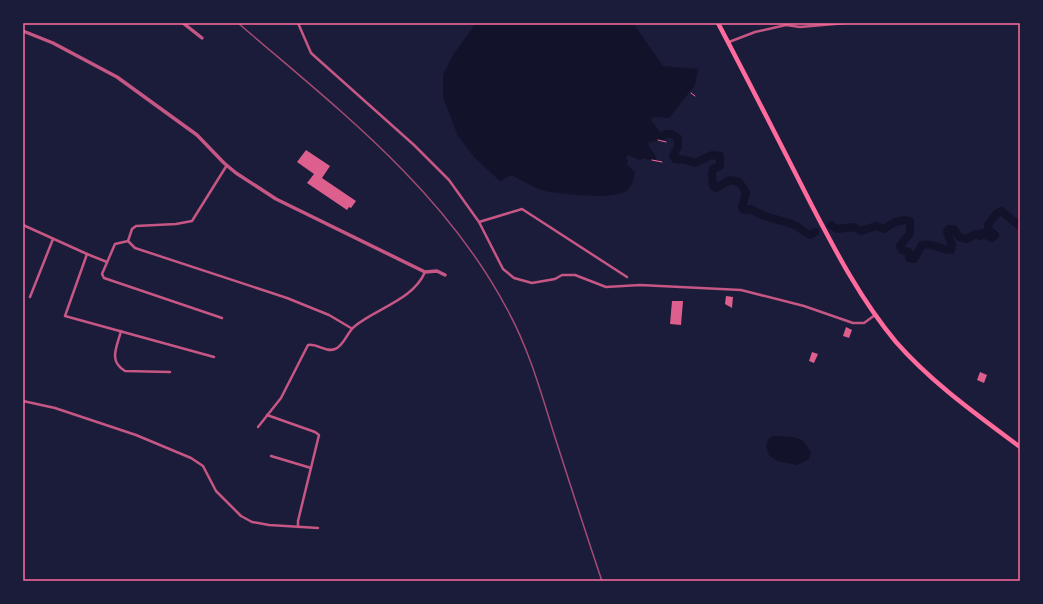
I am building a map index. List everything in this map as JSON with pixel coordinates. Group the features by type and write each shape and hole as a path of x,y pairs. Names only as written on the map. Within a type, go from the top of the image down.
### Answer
{"main road":[{"path":"718,23 852,282 875,315 896,341 936,382 1020,447"}],"street":[{"path":"183,23 202,38"},
{"path":"298,23 311,53 434,164 448,180 479,222 503,269 514,278 522,282 544,282 562,275 575,275 606,287 640,285 741,290 804,306 853,323 864,323 875,315"},
{"path":"728,42 755,32 786,26 800,27 846,23"},
{"path":"23,31 53,43 117,77 197,135 227,165 276,199 425,272 437,271 445,275"},
{"path":"128,242 132,229 136,226 181,224 192,221 227,165"},
{"path":"479,222 522,209 627,277"},
{"path":"23,225 107,262"},
{"path":"30,297 53,239"},
{"path":"222,318 105,279 102,274 115,244 128,242 135,248 211,272 326,314 351,328"},
{"path":"87,254 65,316 214,356"},
{"path":"258,427 281,398 307,346 312,344 334,350 339,346 351,328 363,319 408,293 425,272"},
{"path":"121,331 114,357 116,364 120,368 125,371 170,372"},
{"path":"23,401 55,408 176,451 203,466 212,487 246,519 260,524 318,528"},
{"path":"267,415 318,434 298,521 298,527"},
{"path":"271,456 311,468"}],"path":[{"path":"691,93 695,96"},
{"path":"658,140 666,142"},
{"path":"652,160 662,162"}],"shaded area":[{"path":"476,23 633,23 663,66 698,69 695,85 669,118 654,117 650,119 663,136 661,140 649,142 648,145 657,158 654,161 644,158 640,160 628,155 626,157 628,160 627,164 635,172 631,185 626,191 619,194 599,196 574,195 545,191 511,175 500,181 475,158 458,136 443,97 443,75 453,55"},
{"path":"774,436 799,439 811,452 809,459 797,465 777,461 769,455 766,446 769,438"}],"building":[{"path":"306,150 330,166 322,178 356,201 351,208 349,207 347,210 307,183 314,174 297,162"},
{"path":"726,296 733,297 732,308 725,304"},
{"path":"672,301 683,301 681,325 670,324"},
{"path":"846,327 852,330 849,338 843,336"},
{"path":"812,352 818,354 814,363 809,361"},
{"path":"980,372 987,375 984,383 977,380"}],"waterway":[{"path":"663,136 665,134 672,134 678,138 678,147 673,156 675,159 695,163 712,155 720,156 720,166 713,169 713,186 716,188 730,180 739,182 746,192 742,208 744,210 751,209 766,216 789,223 810,235 815,232"},
{"path":"831,225 837,229 853,227 861,231 876,226 884,229 892,223 903,220 910,221 910,233 900,246 902,250 909,252 909,258 914,259 922,245 926,244 951,250 952,245 947,232 949,229 954,229 959,237 967,239 976,234 980,236 982,233 992,238 995,235 989,230 988,225 996,214 1001,211 1020,226"}],"railway":[{"path":"238,23 313,87 386,154 421,189 452,226 481,266 507,309 527,353 602,581"}]}
